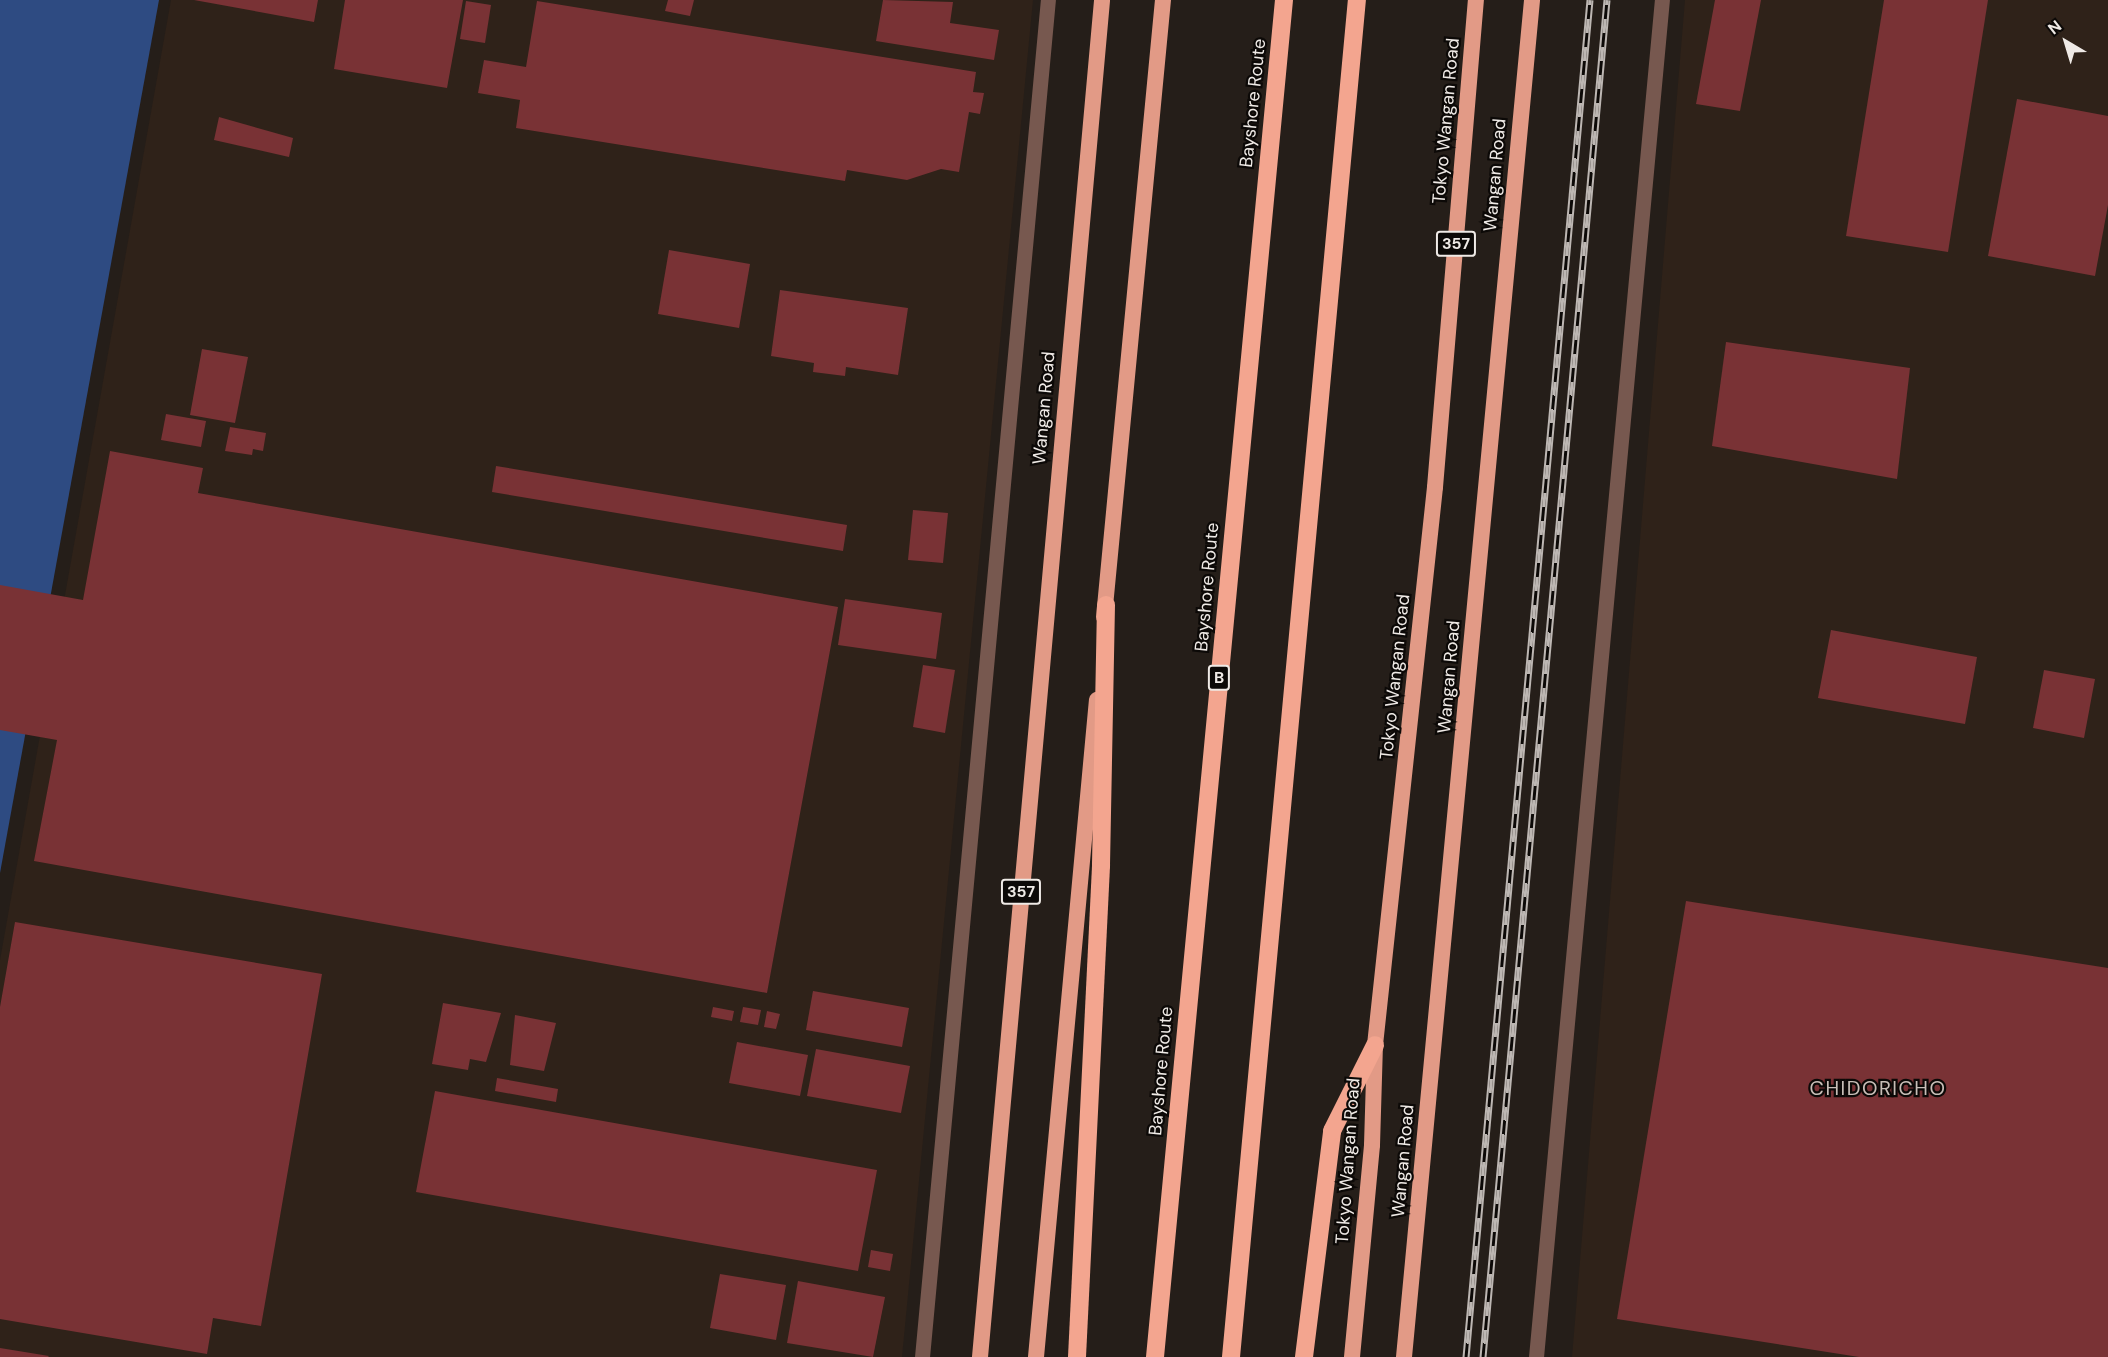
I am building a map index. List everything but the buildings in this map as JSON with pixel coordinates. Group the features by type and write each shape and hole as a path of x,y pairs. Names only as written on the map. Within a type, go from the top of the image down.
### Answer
{"highway":[{"name":"Wangan Road","path":"980,1357 1102,0"},
{"path":"1036,1357 1106,605 1119,432 1163,0"},
{"name":"Bayshore Route","path":"1155,1357 1284,0"},
{"path":"1231,1357 1357,0"},
{"name":"Tokyo Wangan Road","path":"1352,1357 1372,1145 1375,1045 1435,487 1476,0"},
{"name":"Wangan Road","path":"1404,1357 1532,0"},
{"path":"1077,1357 1085,1252 1106,605"},
{"path":"1304,1357 1332,1131 1375,1045"}],"street":[{"path":"922,1357 1048,0"},
{"path":"1535,1356 1662,0"}],"shaded area":[{"path":"171,0 1033,0 902,1357 0,1357 0,960"},
{"path":"1685,0 2108,0 2108,1357 1572,1357"}],"water":[{"path":"0,0 159,0 0,873"}],"railway":[{"path":"1466,1357 1590,0"},
{"path":"1483,1357 1607,0"}],"district":[{"name":"CHIDORICHO","path":"1878,1088"}]}
